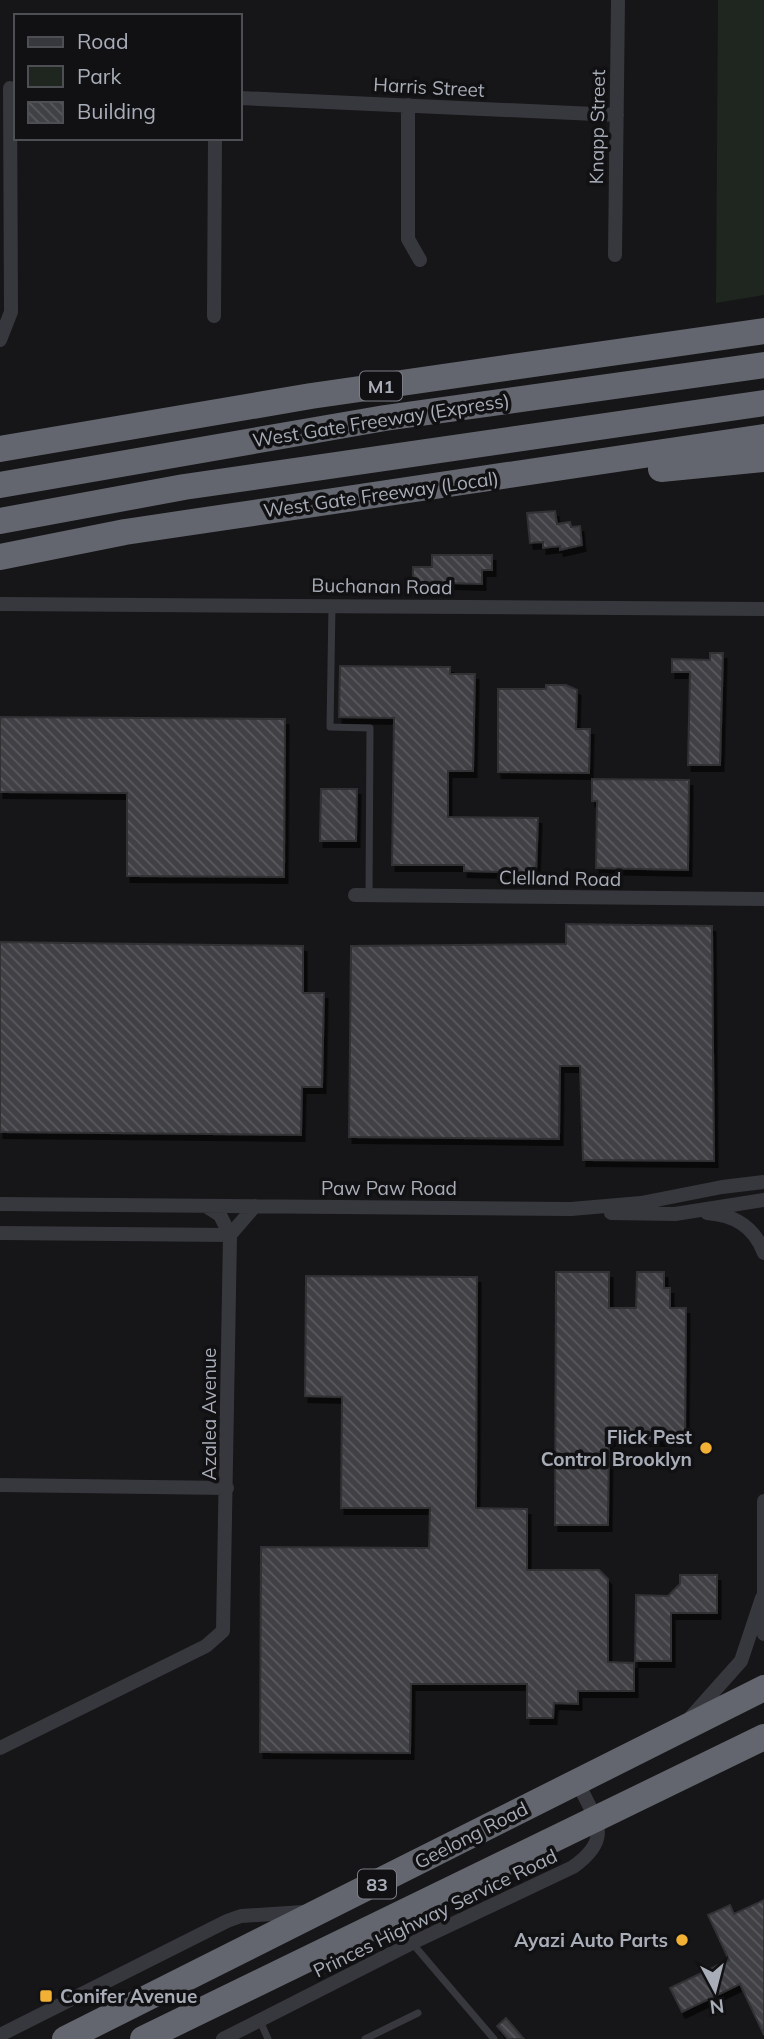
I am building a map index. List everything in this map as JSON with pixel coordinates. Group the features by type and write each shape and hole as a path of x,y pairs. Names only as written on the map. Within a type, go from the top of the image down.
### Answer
{"highway":[{"name":"M1","path":"0,449 311,396 764,331"},
{"name":"West Gate Freeway (Express)","path":"0,485 385,418 764,365"},
{"name":"West Gate Freeway (Express)","path":"0,521 184,487 764,403"},
{"name":"West Gate Freeway (Local)","path":"0,557 125,532 764,437"},
{"path":"228,516 764,459"},
{"name":"Geelong Road","path":"65,2039 764,1688"},
{"name":"Geelong Road","path":"142,2039 764,1737"}],"street":[{"name":"Knapp Street","path":"615,255 618,0"},
{"path":"0,340 11,313 9,87"},
{"name":"Harris Street","path":"242,98 617,115"},
{"path":"408,106 408,239 420,260"},
{"path":"214,316 215,140"},
{"name":"Buchanan Road","path":"0,604 764,610"},
{"name":"Clelland Road","path":"362,895 764,899"},
{"name":"Paw Paw Road","path":"571,1209 641,1203 722,1186 764,1182"},
{"name":"Paw Paw Road","path":"0,1203 571,1209 634,1215 675,1214 764,1200"},
{"path":"206,1206 220,1215 230,1235"},
{"path":"0,1233 230,1235 255,1206"},
{"path":"675,1214 717,1214 733,1217 750,1229 764,1253"},
{"name":"Azalea Avenue","path":"0,1748 206,1646 223,1631 228,1488 230,1235"},
{"path":"0,1485 228,1488"},
{"path":"764,1501 764,1634"},
{"path":"678,1731 741,1661 763,1601"},
{"path":"577,1781 595,1819"},
{"name":"Princes Highway Service Road","path":"223,2039 412,1943 573,1867 597,1845 595,1819"},
{"path":"0,2035 227,1921 250,1915 324,1911"}],"lane":[{"path":"332,605 330,727 370,728 362,895"},
{"path":"412,1943 494,2039"},
{"path":"365,2039 418,2013"},
{"path":"260,2021 268,2039"}],"green space":[{"path":"718,0 764,0 764,295 716,303"}],"building":[{"path":"555,511 557,524 570,522 571,527 580,526 582,545 560,550 560,546 543,548 543,542 530,543 527,513"},
{"path":"432,555 492,555 492,570 482,570 482,584 413,582 413,567 432,567"},
{"path":"710,653 723,653 720,765 688,765 690,672 672,672 672,659 710,660"},
{"path":"340,666 450,667 450,674 475,674 473,771 448,771 448,817 538,818 536,873 464,871 464,865 392,865 394,718 339,717"},
{"path":"546,685 566,685 577,690 576,729 590,729 589,773 498,772 498,689 546,689"},
{"path":"0,717 285,719 284,877 127,876 127,793 0,792"},
{"path":"592,779 689,780 688,870 596,868 597,801 592,801"},
{"path":"321,789 357,789 356,841 320,841"},
{"path":"566,924 712,926 714,1161 583,1160 580,1066 560,1066 559,1139 349,1137 351,946 566,944"},
{"path":"0,942 303,946 303,993 324,993 322,1087 302,1087 301,1135 0,1132"},
{"path":"556,1272 609,1272 609,1308 636,1308 637,1272 664,1272 664,1288 670,1288 670,1308 686,1308 685,1440 609,1440 608,1525 555,1525"},
{"path":"306,1276 477,1277 476,1508 527,1509 527,1570 599,1570 608,1579 608,1662 634,1663 634,1691 578,1691 578,1704 554,1703 553,1718 527,1718 527,1684 411,1684 410,1753 260,1752 261,1547 429,1548 430,1508 341,1508 342,1397 305,1396"},
{"path":"680,1575 717,1575 717,1613 671,1613 671,1661 635,1661 636,1595 668,1596 680,1584"},
{"path":"764,1900 764,2035 740,1984 682,2012 670,1988 729,1960 708,1915 730,1905 734,1914"},
{"path":"506,2018 524,2039 508,2039 497,2026"}],"place":[{"name":"Flick Pest Control Brooklyn","path":"706,1448"},
{"name":"Ayazi Auto Parts","path":"682,1940"},
{"name":"Conifer Avenue","path":"46,1996"}]}
